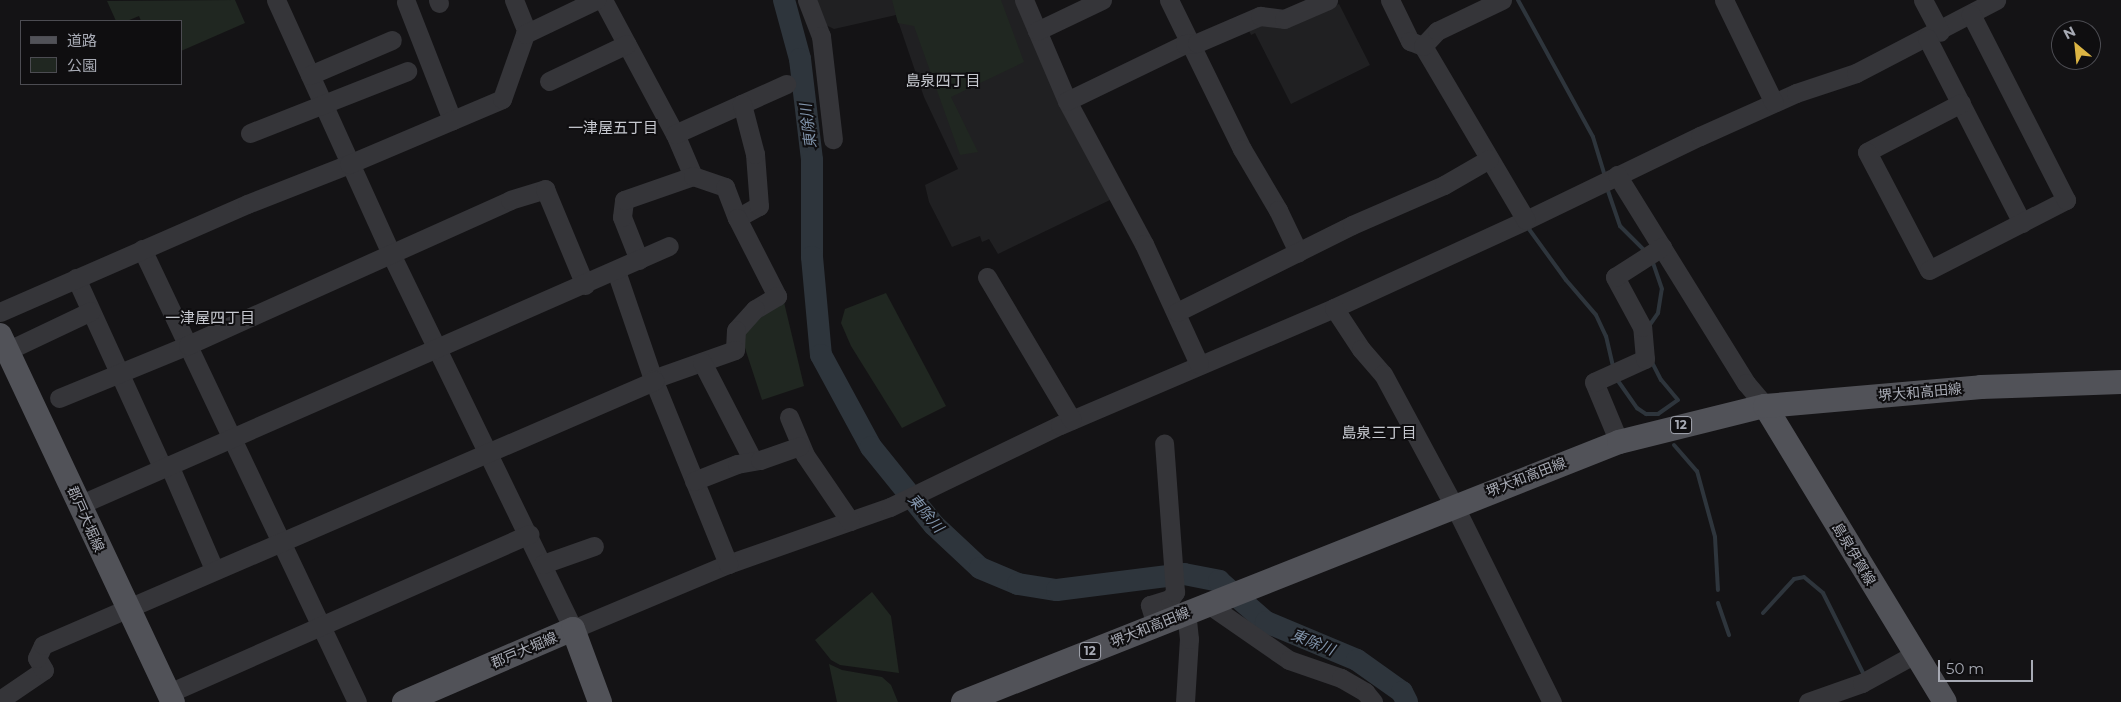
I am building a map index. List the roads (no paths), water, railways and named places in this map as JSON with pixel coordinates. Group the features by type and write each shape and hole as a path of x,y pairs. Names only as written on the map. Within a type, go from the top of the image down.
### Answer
{"main road":[{"name":"郡戸大堀線","path":"2,344 79,505 167,698"},
{"name":"堺大和高田線","path":"963,702 1156,625 1196,602 1266,581 1454,505 1619,442 1764,406 1981,387 2121,382"},
{"name":"島泉伊賀線","path":"1764,406 1944,702"},
{"name":"郡戸大堀線","path":"404,702 573,629 600,702"}],"street":[{"path":"276,0 391,254 489,451 573,629 728,564 890,507 932,485 1072,420 1199,364 1334,308 1774,103 1856,72 1934,35 1996,0"},
{"path":"514,0 527,34"},
{"path":"0,312 247,204 350,164 502,99 527,34 567,6 596,0"},
{"path":"603,0 675,134 693,176"},
{"path":"807,0 821,36 833,139"},
{"path":"1024,0 1067,101 1177,312 1199,364"},
{"path":"1037,31 1102,0"},
{"path":"1169,0 1242,149 1278,210 1298,252"},
{"path":"1067,101 1190,43 1260,16 1284,19 1328,0"},
{"path":"1390,0 1410,41 1423,46 1526,220"},
{"path":"1423,46 1437,31 1502,0"},
{"path":"1724,0 1774,103"},
{"path":"1924,0 1934,35 1961,103 2022,223"},
{"path":"406,2 452,120"},
{"path":"1961,103 1867,152 1929,270 2066,200 1971,14"},
{"path":"310,75 392,40"},
{"path":"550,81 627,44"},
{"path":"250,133 322,103 388,85 407,71"},
{"path":"675,134 786,84"},
{"path":"737,218 759,206 755,154 742,104"},
{"path":"1177,312 1298,252 1444,184 1489,158"},
{"path":"1616,175 1746,382 1764,406"},
{"path":"0,700 44,670 38,658 43,645 653,380 735,350 736,330 755,309 777,296 737,218 725,187 693,176 624,200 622,217 639,260"},
{"path":"59,398 188,345 510,200 545,189 585,285"},
{"path":"79,505 165,466 438,350 669,246"},
{"path":"1619,442 1594,382 1645,358 1642,327 1615,277 1662,247"},
{"path":"142,250 357,702"},
{"path":"616,271 653,380 728,564"},
{"path":"987,277 1072,420"},
{"path":"76,278 118,373 165,466 214,570"},
{"path":"1334,308 1361,349 1383,374 1454,505 1552,702"},
{"path":"2,344 13,348 91,311"},
{"path":"702,362 753,461"},
{"path":"789,417 800,446 850,521"},
{"path":"1164,443 1173,548 1196,602 1189,639 1185,702"},
{"path":"694,481 738,464 800,446"},
{"path":"167,698 321,626 529,534"},
{"path":"543,564 594,546"},
{"path":"1196,602 1289,660 1341,678 1365,692 1373,702"},
{"path":"1808,702 1862,684 1915,654"}],"waterway":[{"name":"東除川","path":"784,0 800,59 812,160 812,257 821,355 871,447 934,525 980,568 1018,584 1057,590 1184,574 1219,581 1266,622 1357,660 1402,692 1407,702"},
{"path":"1518,0 1593,137 1604,173"},
{"path":"1607,188 1620,226 1646,252"},
{"path":"1526,225 1566,280 1596,315 1606,336 1613,366"},
{"path":"1649,326 1658,313 1662,289 1652,260"},
{"path":"1616,378 1637,408 1646,414 1658,414 1678,400 1661,380 1651,360"},
{"path":"1674,445 1697,471 1715,537 1718,590"},
{"path":"1763,613 1794,579 1804,577 1823,593 1864,675"},
{"path":"1718,603 1729,635"}],"district":[{"name":"島泉四丁目","path":"943,81"},
{"name":"一津屋五丁目","path":"613,128"},
{"name":"一津屋四丁目","path":"210,318"},
{"name":"島泉三丁目","path":"1379,433"}]}
